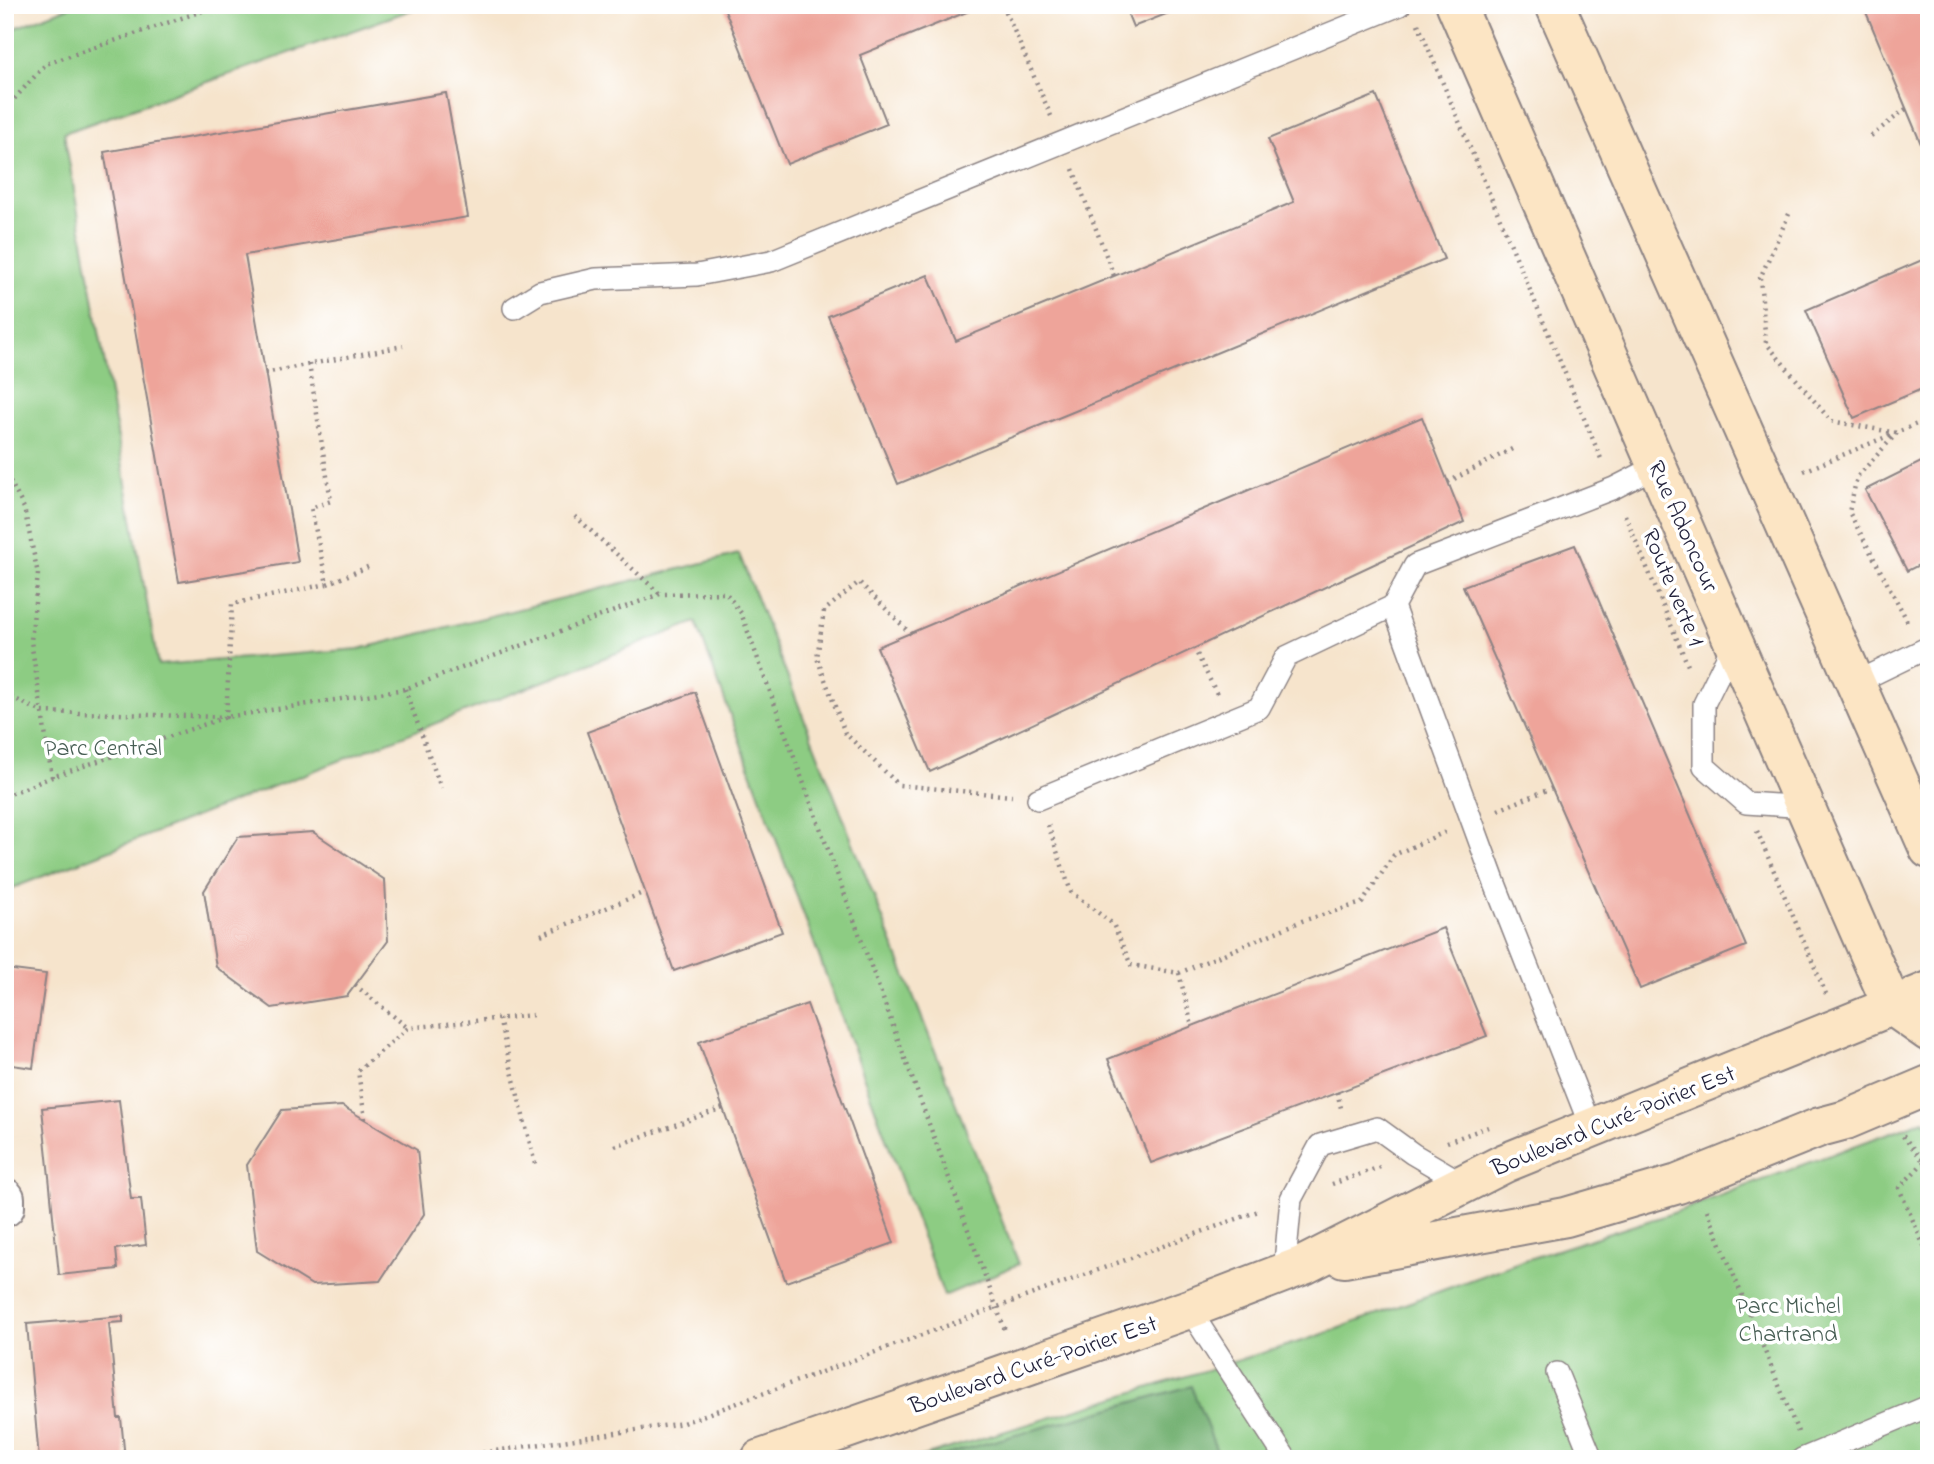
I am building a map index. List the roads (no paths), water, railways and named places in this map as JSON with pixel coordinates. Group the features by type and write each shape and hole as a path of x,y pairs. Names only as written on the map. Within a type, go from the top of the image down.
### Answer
{"street":[{"name":"Rue Adoncour","path":"1457,5 1892,1006"},
{"path":"1555,5 1929,849"},
{"name":"Boulevard Curé-Poirier Est","path":"761,1459 1189,1309 1294,1269 1505,1163 1929,991"},
{"path":"1892,1006 1929,1032"},
{"name":"Boulevard Curé-Poirier Est","path":"1294,1269 1566,1217 1694,1178 1929,1086"},
{"path":"5,1198 5,1207"}],"lane":[{"path":"514,308 541,292 596,279 697,275 771,261 1408,12"},
{"path":"1038,799 1259,708 1286,657 1393,606 1415,565 1614,488 1657,466"},
{"path":"1393,606 1472,821 1591,1128"},
{"path":"1734,643 1704,704 1704,766 1746,803 1806,807"},
{"path":"1855,683 1926,649"},
{"path":"1294,1269 1292,1199 1320,1145 1377,1128 1413,1154 1464,1184"},
{"path":"1189,1309 1286,1459"},
{"path":"1557,1373 1589,1458"},
{"path":"1805,1458 1929,1406"}],"park label":[{"name":"Parc Central","path":"103,747"},
{"name":"Parc Michel Chartrand","path":"1788,1319"}]}
